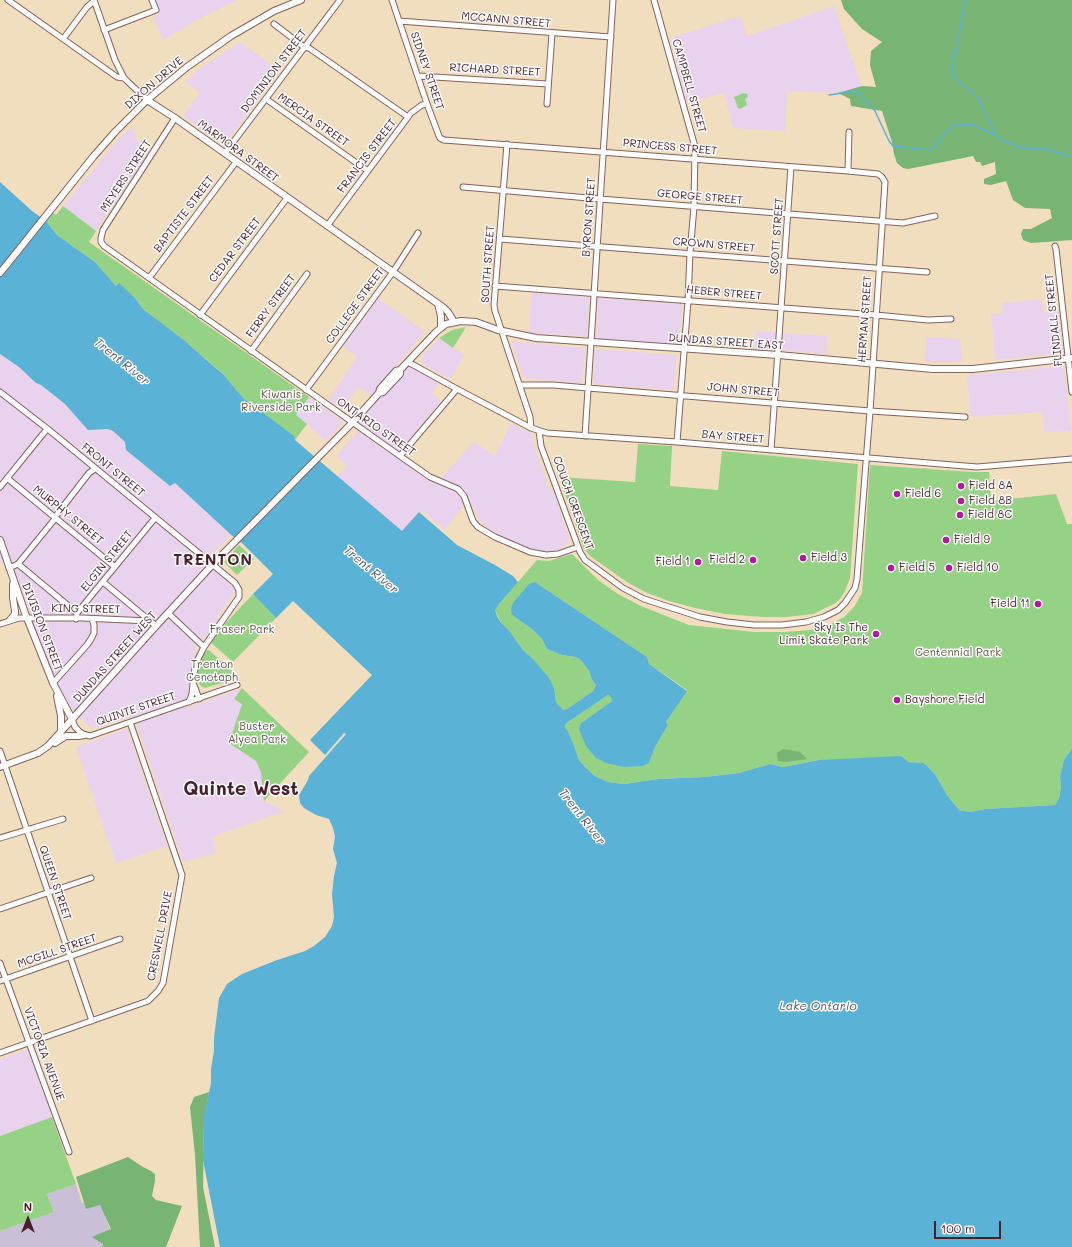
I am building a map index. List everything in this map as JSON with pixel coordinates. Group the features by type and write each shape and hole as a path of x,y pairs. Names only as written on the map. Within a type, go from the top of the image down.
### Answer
{"main road":[{"name":"DIXON DRIVE","path":"0,273 106,142 147,100 187,67 231,36 270,14 301,0"},
{"name":"MARMORA STREET","path":"147,100 225,153 438,304 448,312 454,322"},
{"path":"438,304 442,319 441,328"},
{"name":"DUNDAS STREET EAST","path":"233,543 336,440 380,393 383,392 400,374 400,370 441,328 446,324 454,322 476,322 502,331 536,338 778,355 953,370 1070,359"},
{"name":"DIVISION STREET","path":"0,540 27,618 53,683 72,719"},
{"name":"DUNDAS STREET WEST","path":"2,766 38,753 48,746 233,543"},
{"path":"10,620 15,614 13,579"},
{"path":"56,690 61,716 61,732"},
{"path":"48,746 66,736 84,735"}],"street":[{"name":"MARMORA STREET","path":"8,0 117,77 124,78 147,100"},
{"path":"63,39 87,6 94,0 115,60 124,78"},
{"path":"104,30 156,10 152,0"},
{"name":"DOMINION STREET","path":"225,153 340,0"},
{"name":"SIDNEY STREET","path":"392,0 440,138 449,141"},
{"name":"BYRON STREET","path":"585,436 603,152 615,0"},
{"name":"CAMPBELL STREET","path":"654,0 696,147 688,301 677,442"},
{"name":"MCCANN STREET","path":"399,21 552,34 611,37"},
{"path":"274,24 304,47 309,48 408,117"},
{"path":"547,104 552,34"},
{"name":"RICHARD STREET","path":"418,76 548,84"},
{"name":"MERCIA STREET","path":"266,99 368,171"},
{"name":"FRANCIS STREET","path":"327,226 408,117 414,110 427,104"},
{"name":"MEYERS STREET","path":"104,246 101,242 103,230 175,118"},
{"path":"848,132 848,171"},
{"name":"PRINCESS STREET","path":"449,141 507,144 848,171 878,174 885,182"},
{"name":"SOUTH STREET","path":"507,144 494,305 530,417 531,428"},
{"name":"BAPTISTE STREET","path":"148,278 236,162"},
{"name":"SCOTT STREET","path":"771,450 791,167"},
{"name":"HERMAN STREET","path":"866,458 885,182"},
{"name":"GEORGE STREET","path":"463,187 600,200 903,224 936,216"},
{"name":"CEDAR STREET","path":"200,315 287,198"},
{"name":"COLLEGE STREET","path":"306,390 393,272 418,233"},
{"name":"CROWN STREET","path":"500,239 927,272"},
{"name":"ONTARIO STREET","path":"104,246 430,477 462,492 473,521 478,527 495,537 530,552 546,555 558,554 578,548"},
{"name":"FLINDALL STREET","path":"1055,246 1070,359 1072,392"},
{"name":"FERRY STREET","path":"250,350 307,274"},
{"name":"HEBER STREET","path":"495,286 928,320 951,319"},
{"name":"BAY STREET","path":"408,362 531,428 547,433 677,442 978,467 1072,459"},
{"name":"JOHN STREET","path":"520,385 553,385 774,403 965,416"},
{"path":"400,456 457,389"},
{"name":"FRONT STREET","path":"0,392 235,583 239,590 238,597 204,647"},
{"path":"0,487 47,429"},
{"name":"COUCH CRESCENT","path":"539,431 542,446 578,548 585,560 623,588 644,599 700,617 754,625 782,625 815,620 838,610 845,604 856,585 866,458"},
{"path":"9,568 18,564 54,520 55,516 89,473 95,468"},
{"path":"0,481 7,478"},
{"name":"MURPHY STREET","path":"7,478 55,516 115,567"},
{"name":"ELGIN STREET","path":"77,613 155,518"},
{"path":"18,564 77,613 76,619"},
{"path":"103,582 156,626"},
{"path":"168,613 204,647 197,661 192,682 192,694 189,702"},
{"name":"KING STREET","path":"0,624 19,618 149,621"},
{"path":"53,683 87,646 94,633 92,619"},
{"path":"192,682 199,699"},
{"name":"QUINTE STREET","path":"84,735 90,736 237,685"},
{"path":"72,719 75,727 84,735"},
{"name":"CRESWELL DRIVE","path":"0,1053 148,1001 158,991 163,983 182,875 130,722"},
{"name":"QUEEN STREET","path":"0,751 2,766 27,830 92,1021"},
{"path":"0,838 63,819"},
{"path":"0,910 91,878"},
{"name":"MCGILL STREET","path":"3,980 120,939"},
{"name":"VICTORIA AVENUE","path":"0,963 3,980 29,1043 69,1152"}],"shaded area":[{"path":"154,0 237,0 204,16 163,40 153,16 159,14"},
{"path":"834,6 864,94 787,91 785,131 733,128 724,93 686,102 671,38 740,16 747,36"},
{"path":"240,42 280,71 224,145 183,116 200,93 185,82 196,71"},
{"path":"132,127 145,158 96,231 63,206 120,137"},
{"path":"531,293 589,297 587,336 529,333"},
{"path":"378,298 425,332 371,395 358,387 342,409 328,400 357,357 343,346"},
{"path":"598,298 682,304 679,345 596,339"},
{"path":"1042,299 1044,313 1059,312 1063,353 995,360 991,314 1003,313 1002,303"},
{"path":"756,331 827,336 826,354 754,348"},
{"path":"927,337 960,339 962,362 925,362"},
{"path":"439,338 464,355 450,379 421,363 421,357"},
{"path":"511,341 585,348 582,383 524,378"},
{"path":"595,349 677,355 674,390 593,384"},
{"path":"0,354 19,367 36,383 41,385 65,404 88,430 108,429 113,431 125,442 126,450 170,486 175,483 231,535 205,562 236,590 217,617 221,620 196,646 187,708 242,688 234,699 242,704 230,743 256,761 261,771 264,801 285,812 212,837 216,853 183,862 134,716 96,728 89,727 70,706 56,684 11,559 0,563"},
{"path":"409,365 439,382 432,393 441,401 399,451 358,423"},
{"path":"1064,366 1071,431 1045,432 1042,412 971,417 967,375"},
{"path":"309,397 344,422 326,441 296,415"},
{"path":"511,423 534,435 532,440 547,484 554,493 569,538 566,545 555,551 548,553 535,551 511,542 490,530 479,520 464,489 440,479 474,442 495,456"},
{"path":"358,431 425,478 456,490 465,504 444,530 425,513 419,512 402,531 337,477 347,466 336,456"},
{"path":"127,729 167,846 116,863 76,747"},
{"path":"28,1049 52,1117 0,1136 0,1059"},
{"path":"76,1184 82,1203 98,1197 110,1229 101,1247 0,1247 0,1231 54,1212 47,1194"}],"green space":[{"path":"841,0 1072,0 1072,240 1031,243 1023,240 1021,234 1023,229 1031,229 1052,218 1050,209 1025,208 1013,200 1006,181 991,185 984,184 984,179 996,174 995,162 982,166 980,162 976,162 973,156 908,169 903,168 897,163 882,111 851,106 850,99 838,93 862,86 876,87 870,65 871,51 882,42 862,29 844,9"},
{"path":"743,93 747,94 748,97 745,99 747,105 740,109 738,108 734,97"},
{"name":"Kiwanis Riverside Park","path":"63,206 96,231 89,242 309,397 296,415 307,424 295,440 255,406 244,399 223,374 184,340 143,309 135,298 119,284 116,286 95,262 57,235 46,221 53,213 56,215"},
{"path":"466,327 453,348 439,338 452,330"},
{"path":"638,444 672,446 670,486 718,490 722,451 858,464 850,578 840,599 834,604 813,614 786,617 763,617 725,614 669,601 645,592 627,582 590,556 584,549 559,477 635,482"},
{"name":"Centennial Park","path":"870,465 989,472 991,501 1056,494 1067,524 1072,524 1072,748 1064,760 1060,776 1061,787 1059,798 1055,805 985,809 970,812 959,810 947,795 935,774 924,763 819,760 783,767 770,764 739,773 705,777 658,779 624,784 608,782 595,776 585,767 579,760 573,743 565,728 565,725 568,722 608,695 611,697 612,701 581,723 649,762 655,747 668,725 666,722 687,690 649,664 647,657 535,582 512,615 533,630 542,639 547,649 562,655 580,659 589,671 592,680 596,685 593,691 567,709 563,710 556,702 554,688 533,659 523,650 508,629 501,623 495,610 537,560 549,561 572,554 598,580 618,594 641,606 689,625 754,632 811,630 831,624 844,617 854,607 862,593"},
{"path":"239,545 254,559 237,575 224,562"},
{"name":"Fraser Park","path":"253,594 276,618 233,662 209,641"},
{"name":"Trenton Cenotaph","path":"209,650 232,671 232,676 229,681 205,688 201,686 196,678 201,659 206,651"},
{"name":"Buster Alyea Park","path":"242,688 309,752 264,801 261,772 256,761 229,743 242,704 234,699"},
{"path":"783,749 800,752 807,759 786,762 778,761 777,753"},
{"path":"209,1092 204,1119 203,1187 215,1247 200,1247 195,1155 190,1107 194,1097"},
{"path":"52,1117 76,1184 47,1194 54,1212 0,1231 0,1136"},
{"path":"128,1157 155,1174 152,1196 156,1200 182,1206 166,1247 102,1247 103,1244 92,1237 111,1229 100,1205 86,1209 76,1177"}],"water":[{"name":"Lake Ontario","path":"0,182 32,211 46,221 57,235 95,262 116,286 119,283 135,298 143,309 184,340 223,374 244,399 294,436 295,440 402,531 419,512 457,545 513,576 518,582 495,610 497,616 523,650 533,659 549,678 554,688 556,702 563,710 567,709 593,691 596,685 592,680 589,671 580,659 562,655 547,649 542,639 533,630 512,615 511,609 513,603 529,584 535,582 647,657 649,664 687,691 666,722 668,725 655,747 649,763 643,766 624,767 606,763 596,758 586,746 579,729 581,723 612,701 611,697 608,695 568,722 565,725 565,728 573,743 579,760 595,776 608,782 624,784 658,779 705,777 739,773 770,764 783,767 819,760 901,756 908,762 924,763 935,774 947,795 959,810 970,812 985,809 1055,805 1059,798 1061,787 1060,776 1064,760 1072,748 1072,1247 220,1247 203,1160 204,1116 211,1083 211,1069 219,998 227,984 242,974 305,951 325,937 332,926 334,917 332,894 337,863 333,849 335,837 333,828 329,819 316,815 304,808 300,803 299,795 309,776 346,734 344,733 325,755 310,740 372,675 293,601 276,618 253,594 273,574 241,542 240,543 175,483 170,486 126,450 125,442 113,431 108,429 88,430 65,404 41,385 36,383 19,367 0,354"}],"waterway":[{"path":"965,0 956,53 952,54 954,60 952,70 956,79 978,98 995,134"},
{"path":"829,95 857,91 875,111 889,141 893,146 931,150 955,124 972,125 996,135 1000,139 1026,149 1040,148 1072,156"}],"place":[{"name":"Field 8A","path":"961,486"},
{"name":"Field 6","path":"897,494"},
{"name":"Field 8B","path":"961,501"},
{"name":"Field 8C","path":"960,515"},
{"name":"Field 9","path":"946,540"},
{"name":"Field 3","path":"803,558"},
{"name":"Field 2","path":"753,560"},
{"name":"Field 1","path":"698,562"},
{"name":"Field 5","path":"891,568"},
{"name":"Field 10","path":"949,568"},
{"name":"Field 11","path":"1038,604"},
{"name":"Sky Is The Limit Skate Park","path":"876,634"},
{"name":"Bayshore Field","path":"897,700"}],"district":[{"name":"TRENTON","path":"213,560"},
{"name":"Quinte West","path":"241,789"}],"water label":[{"name":"Trent River","path":"122,362"},
{"name":"Trent River","path":"371,570"},
{"name":"Trent River","path":"582,817"}]}
